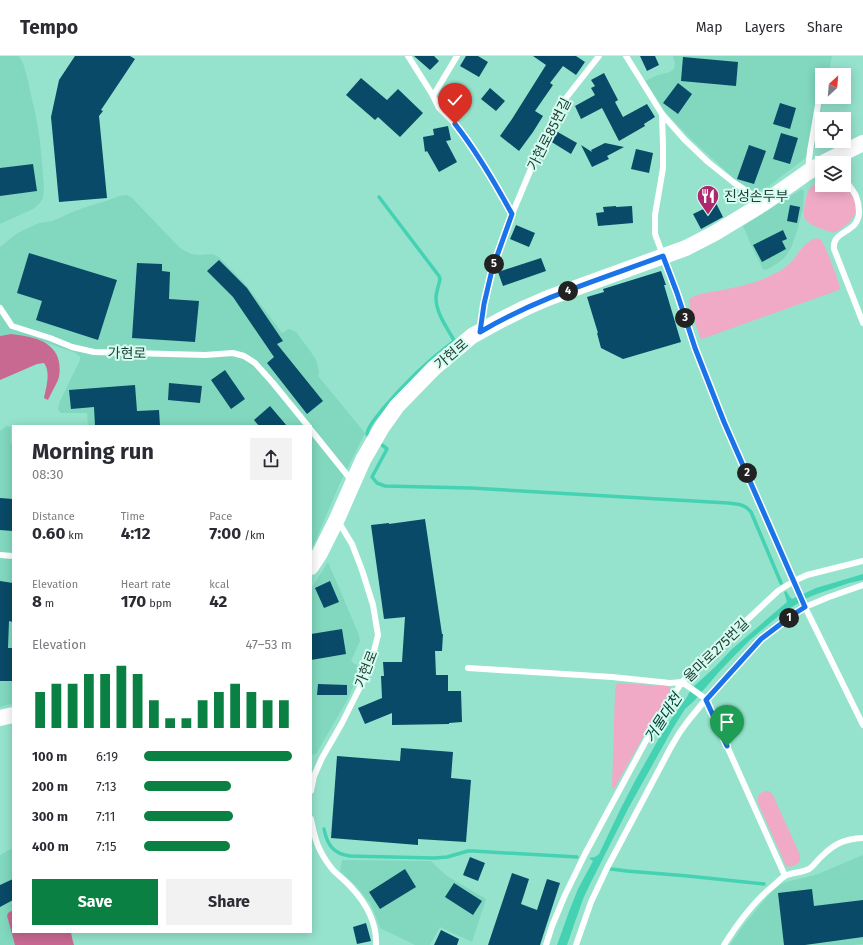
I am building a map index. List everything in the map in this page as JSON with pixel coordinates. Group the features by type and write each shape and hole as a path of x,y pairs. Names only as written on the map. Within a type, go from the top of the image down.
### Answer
{"street":[{"name":"가현로","path":"839,156 863,143"},
{"name":"가현로","path":"312,565 337,519 363,460 382,427 397,406 434,368 472,336 499,321 548,298 686,248 715,233 764,203 815,168"},
{"path":"0,718 12,715"}],"lane":[{"path":"408,56 433,96 438,108 455,124 468,140 495,183 512,214"},
{"path":"433,96 457,56"},
{"name":"가현로85번길","path":"480,332 484,304 492,270 512,214 536,157 566,98 598,58 590,56"},
{"path":"626,56 662,114 684,139 708,162 733,182 764,203"},
{"path":"808,172 818,104"},
{"path":"662,114 663,168 655,215 655,234 677,293 695,348 724,422 805,607 863,725"},
{"path":"851,188 856,196 859,208 858,216 855,224 841,234 835,240 833,245 863,323"},
{"name":"가현로","path":"0,308 12,326 50,338 72,347 94,352 205,355 233,353 244,356 255,363 269,378 307,425"},
{"path":"312,431 353,482"},
{"name":"가현로","path":"312,786 314,776 322,758 342,723 368,669 378,636 373,605 362,570 352,544 337,519"},
{"path":"0,555 12,556"},
{"name":"율마로275번길","path":"546,945 552,926 584,854 655,724 682,682 778,591 794,580 807,575 863,561"},
{"path":"576,945 591,902 604,875 680,732 706,700 761,639 805,607 829,597 863,586"},
{"path":"468,668 612,677 670,683 682,682 706,700 786,876"},
{"path":"312,826 320,851 333,869 351,886 365,904 373,922 376,945"},
{"path":"724,945 750,908 766,891 786,876 809,869 831,847 842,841 863,838"}],"shaded area":[{"path":"0,56 19,56 23,63 36,117 40,141 44,188 43,198 33,209 0,224"},
{"path":"673,56 832,56 829,68 815,68 815,104 823,104 821,112 815,112 815,148 804,159 769,186 759,191 752,190 736,180 690,138 666,113 645,81 658,75 670,72 674,69 675,64"},
{"path":"815,184 815,192 850,192 856,205 853,218 846,225 835,232 830,232 807,221 804,216 805,203 807,194 812,186"},
{"path":"802,189 804,191 803,208 791,248 785,257 778,263 766,270 763,269 743,226"},
{"path":"127,195 132,198 180,248 191,254 212,254 219,257 247,286 282,333 289,329 296,332 316,360 319,371 318,376 365,433 340,483 312,547 312,425 88,425 87,413 61,413 58,409 60,401 80,360 80,357 76,353 30,337 11,334 0,336 0,247 16,234 39,223 53,221 70,213 119,196"},
{"path":"817,238 820,239 828,254 840,287 839,290 702,339 700,337 690,307 689,299 701,294 751,283 780,271 786,267 805,245"},
{"path":"11,334 41,340 57,355 60,371 59,376 48,400 44,398 48,375 44,363 37,364 0,380 0,336"},
{"path":"6,426 11,427 12,703 0,707 0,431"},
{"path":"328,562 359,635 360,641 351,661 362,669 345,704 316,754 312,755 312,587"},
{"path":"863,574 863,580 849,583 807,598 782,613 750,640 685,709 629,807 590,884 583,899 567,945 557,945 578,889 593,861 589,858 595,857 599,854 635,781 658,740 691,689 732,649 787,602 784,592 786,591 792,599 816,588"},
{"path":"617,683 668,686 671,690 614,789 612,788 615,692"},
{"path":"765,791 769,791 773,795 800,855 800,861 794,866 786,866 758,803 759,795"},
{"path":"12,849 12,911 8,913 7,916 15,945 0,945 0,855"},
{"path":"863,855 863,944 730,945 743,926 778,886 786,882 818,874"},
{"path":"342,860 431,861 447,876 486,899 472,942 440,927 430,945 415,945 380,928 370,903 356,886 340,871"},
{"path":"12,911 12,933 71,933 74,945 15,945 7,916 8,913"}],"building":[{"path":"75,56 130,56 135,59 101,110 103,111 99,116 107,198 59,202 51,117 59,80"},
{"path":"414,56 434,56 439,61 430,70"},
{"path":"466,56 478,56 488,62 479,77 460,66"},
{"path":"533,56 576,56 585,62 576,75 563,66 550,83 553,85 535,111 543,116 519,151 500,136 546,65"},
{"path":"640,56 655,56 659,65 647,71"},
{"path":"683,57 738,62 736,86 681,81"},
{"path":"604,73 618,100 615,102 623,117 647,104 655,117 644,124 645,126 619,141 602,108 581,119 575,106 595,95 591,88 595,86 591,80"},
{"path":"361,78 387,100 398,89 423,113 400,137 378,117 375,120 346,95"},
{"path":"678,83 692,94 678,114 663,103"},
{"path":"448,88 467,96 460,112 441,103"},
{"path":"490,88 505,101 496,111 481,99"},
{"path":"780,103 796,108 790,129 773,124"},
{"path":"448,126 451,140 446,141 457,162 439,172 427,151 425,152 423,137 434,135 433,129"},
{"path":"556,131 577,143 571,154 550,141"},
{"path":"781,133 798,138 790,164 773,159"},
{"path":"605,143 624,147 607,156 609,159 592,167 581,145 592,152 591,150"},
{"path":"749,145 766,151 754,184 737,179"},
{"path":"636,149 653,153 649,173 631,169"},
{"path":"33,164 37,191 0,196 0,168"},
{"name":"진성손두부","path":"716,203 723,217 701,229 693,214"},
{"path":"790,205 800,207 797,223 787,221"},
{"path":"632,206 633,223 598,226 596,213 604,212 603,207"},
{"path":"516,225 535,233 529,247 510,239"},
{"path":"783,230 787,239 782,241 786,249 762,262 753,245"},
{"path":"29,253 117,280 98,340 36,320 42,301 17,293"},
{"path":"541,258 546,271 503,286 498,272"},
{"path":"219,260 247,288 283,341 277,344 323,401 307,414 267,363 274,357 233,297 207,271"},
{"path":"137,263 162,264 162,271 170,272 169,299 199,301 195,342 132,338"},
{"path":"661,271 681,342 623,359 601,348 587,297 604,292 603,289"},
{"path":"225,370 245,399 231,409 211,380"},
{"path":"169,383 202,386 200,403 168,400"},
{"path":"135,385 137,411 159,410 160,425 95,425 94,407 71,409 69,390"},
{"path":"270,406 286,425 258,425 254,420"},
{"path":"0,498 12,499 12,531 0,530"},
{"path":"425,519 443,634 442,651 435,651 436,675 448,675 448,691 461,691 462,722 449,724 392,725 392,713 365,724 358,708 382,698 381,676 384,676 383,662 402,662 405,617 384,619 371,525"},
{"path":"0,581 12,583 12,622 9,621 8,648 12,648 12,681 0,681"},
{"path":"330,581 339,602 324,608 315,588"},
{"path":"342,629 346,654 312,660 312,634"},
{"path":"318,684 347,685 347,695 317,695"},
{"path":"401,748 453,752 451,778 471,780 466,842 418,839 418,845 331,838 337,756 400,761"},
{"path":"470,857 485,863 478,881 463,875"},
{"path":"405,869 416,887 380,909 369,892"},
{"path":"512,873 529,879 521,904 537,910 547,879 560,883 540,945 488,945"},
{"path":"12,879 12,901 0,907 0,885"},
{"path":"454,883 482,901 473,915 445,897"},
{"path":"812,889 814,906 863,900 863,937 805,945 784,945 778,893"},
{"path":"366,923 371,941 357,944 353,927"},
{"path":"441,930 459,939 457,945 434,945"}],"waterway":[{"path":"369,436 367,434 371,424 382,410 415,374 454,340 442,320 436,304 436,296 440,279 439,276 379,197"},
{"path":"382,445 387,449 372,477 377,483 385,486 471,488 741,505 746,507 751,512 781,583"},
{"path":"324,829 329,844 335,851 350,856 434,858 447,857 473,851 577,857"},
{"path":"611,869 764,884"}],"place":[{"name":"진성손두부","path":"708,216"}],"route":[{"path":"455,124 468,140 498,188 512,214 492,270 484,304 480,332 525,308 548,298 663,256 695,348 724,422 805,607 761,639 706,700 727,746"}],"water label":[{"name":"거물대천","path":"663,718"}]}
